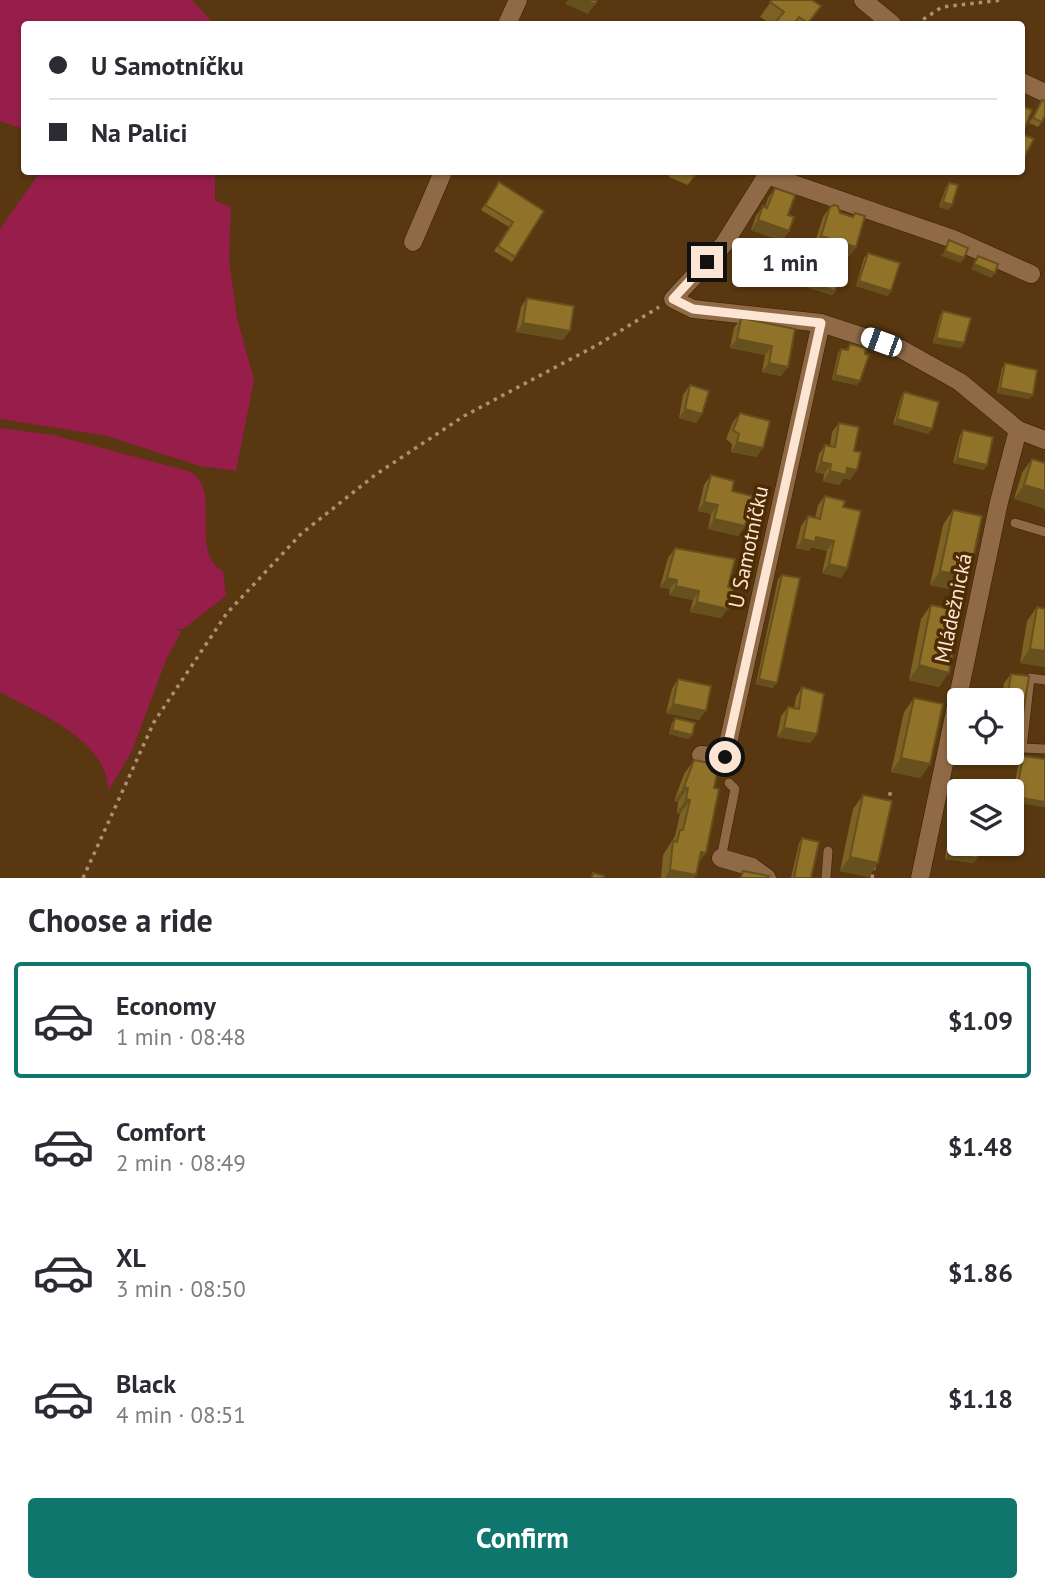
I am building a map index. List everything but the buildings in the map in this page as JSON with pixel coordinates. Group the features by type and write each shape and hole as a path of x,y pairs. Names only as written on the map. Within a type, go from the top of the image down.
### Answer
{"street":[{"path":"508,21 518,0"},
{"path":"863,0 888,21"},
{"path":"1025,83 1045,93"},
{"path":"413,242 442,175"},
{"path":"767,175 724,244 673,299 693,309 821,323 901,349 960,382 1018,430 1045,440"},
{"path":"774,175 953,239 1031,274"},
{"name":"U Samotníčku","path":"701,755 725,757 821,323"},
{"name":"Mládežnická","path":"920,878 996,516 1018,430"},
{"path":"721,858 752,867 768,878"}],"lane":[{"path":"1015,523 1045,532"},
{"path":"1045,680 1030,678 1022,748 1045,749"},
{"path":"721,858 735,789 729,783"},
{"path":"827,878 828,851"}],"path":[{"path":"920,21 942,6 1001,0"},
{"path":"83,878 155,722 227,613 301,534 375,475 464,416 599,344 673,299"},
{"path":"886,814 891,789"},
{"path":"872,878 874,865"}],"shaded area":[{"path":"0,0 192,0 211,21 21,21 21,128 0,121"},
{"path":"38,175 215,175 215,201 231,207 229,260 237,318 254,380 236,471 200,466 107,436 0,419 0,229"},
{"path":"0,428 53,435 188,471 199,479 204,491 208,549 213,562 223,571 226,596 183,629 175,629 181,632 166,660 132,751 108,791 105,773 97,757 84,743 51,719 0,692"}],"route":[{"path":"707,262 673,299 693,309 821,323 725,757"}]}
